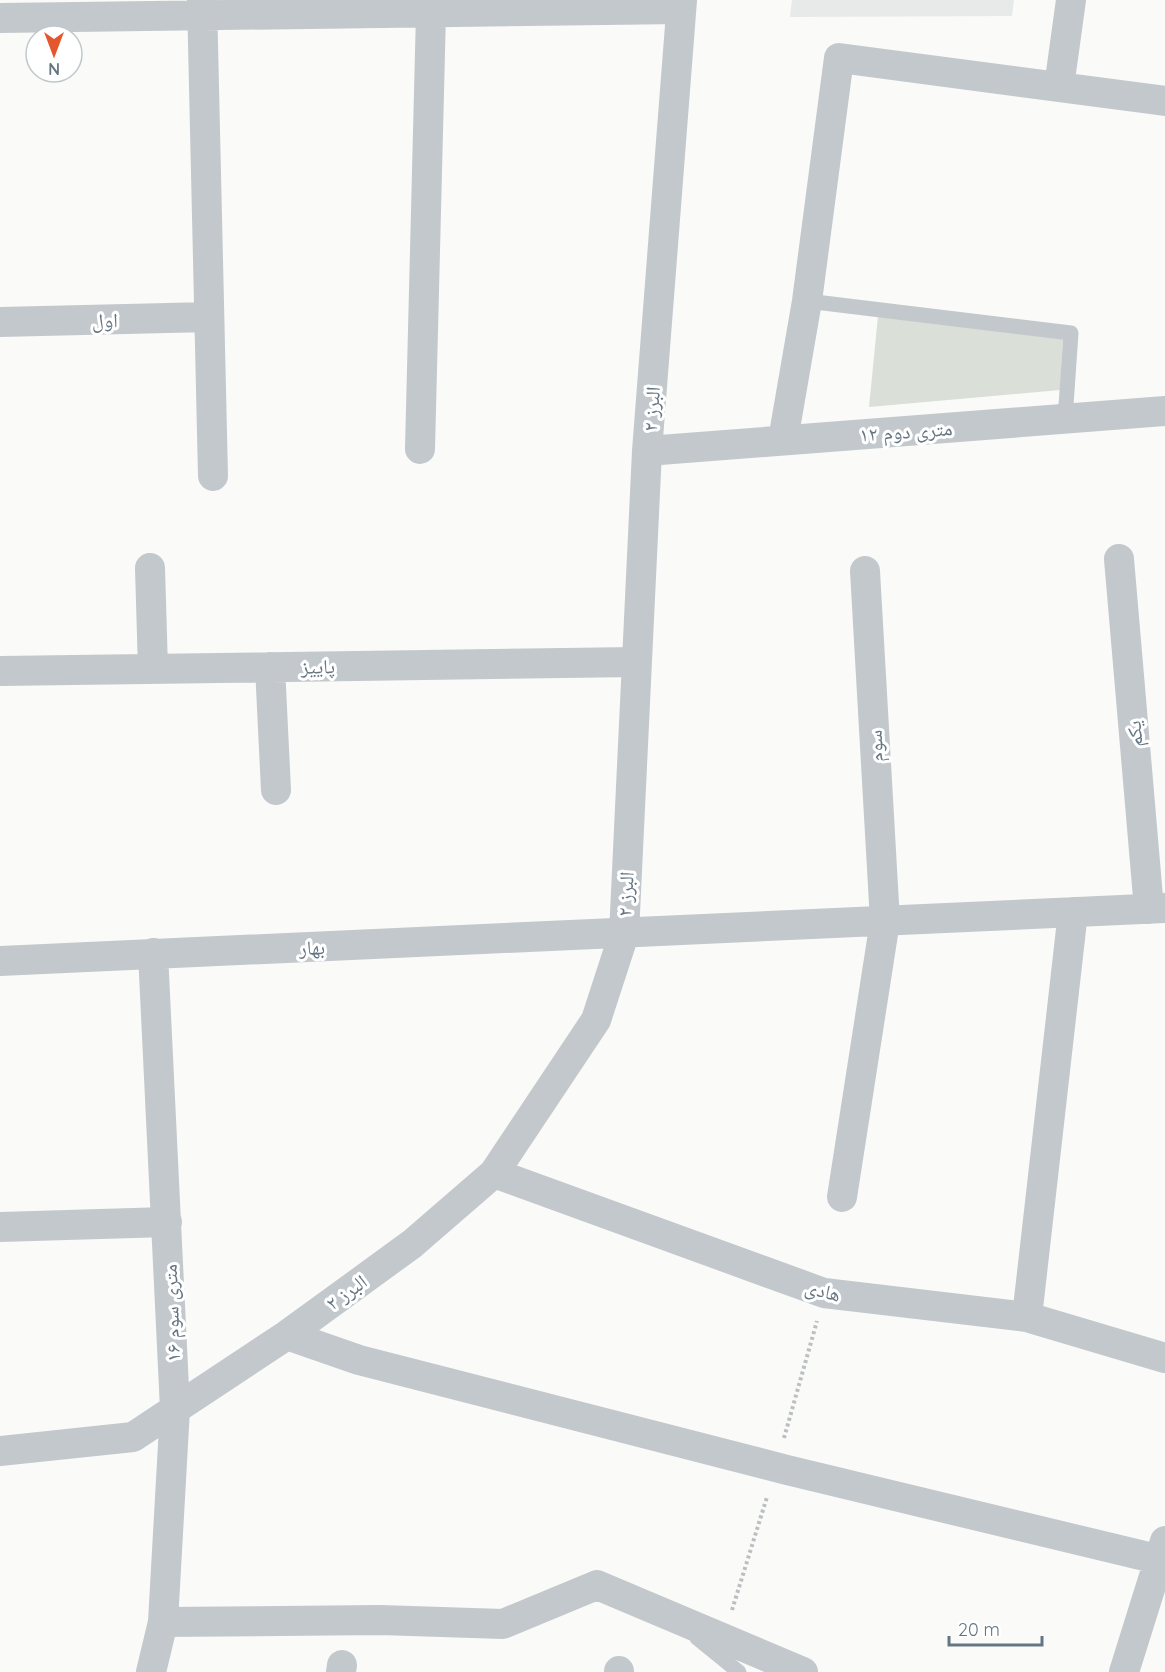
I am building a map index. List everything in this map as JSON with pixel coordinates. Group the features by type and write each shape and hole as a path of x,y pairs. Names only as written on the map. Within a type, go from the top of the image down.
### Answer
{"street":[{"path":"1059,87 1071,0"},
{"path":"0,18 202,8 431,13 682,5"},
{"name":"البرز ۲","path":"0,1451 133,1437 287,1335 412,1244 494,1173 596,1020 624,934 648,451 682,5"},
{"path":"202,8 213,476"},
{"path":"420,449 431,13"},
{"path":"783,440 807,301 839,58 1165,101"},
{"name":"اول","path":"0,322 209,317"},
{"name":"۱۲ متری دوم","path":"648,451 1165,411"},
{"name":"یکم","path":"1119,559 1157,908"},
{"path":"150,568 153,669"},
{"name":"سوم","path":"842,1197 885,921 865,571"},
{"name":"پاییز","path":"0,671 636,662"},
{"path":"270,667 276,790"},
{"name":"بهار","path":"0,961 1157,908"},
{"path":"1027,1317 1073,912"},
{"name":"۱۶ متری سوم","path":"151,1672 164,1622 175,1409 153,953"},
{"name":"هادی","path":"494,1173 824,1293 1027,1317 1165,1358"},
{"path":"0,1227 167,1222"},
{"path":"287,1335 359,1360 787,1470 1163,1554 1124,1672"},
{"path":"164,1622 380,1620 503,1624 597,1585 803,1672"}],"lane":[{"path":"807,301 1071,333 1065,420"},
{"path":"673,1618 739,1672"}],"shaded area":[{"path":"792,0 1014,0 1012,16 790,17"},
{"path":"878,316 1063,339 1060,390 869,407"}]}
